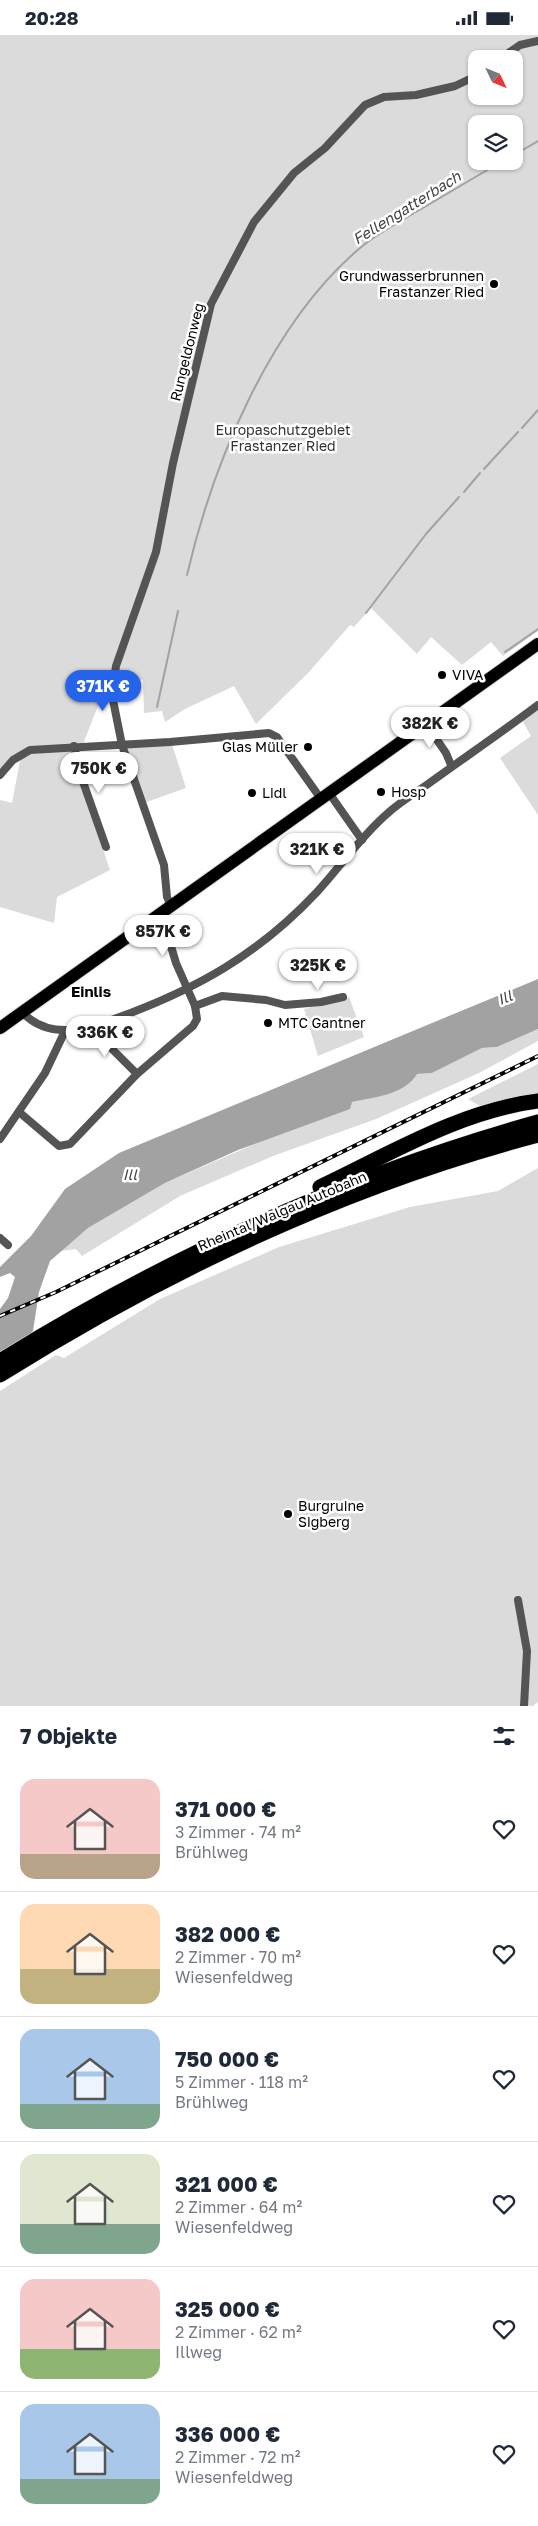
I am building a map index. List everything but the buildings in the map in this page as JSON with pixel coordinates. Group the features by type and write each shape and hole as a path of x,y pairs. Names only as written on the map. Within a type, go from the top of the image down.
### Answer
{"highway":[{"path":"258,1223 295,1198 444,1127 511,1104 538,1101"},
{"name":"Rheintal/Walgau Autobahn","path":"0,1361 114,1294 258,1223 314,1198 426,1158 538,1122"},
{"name":"Rheintal/Walgau Autobahn","path":"0,1375 129,1299 244,1242 400,1179 457,1159 538,1135"}],"main road":[{"path":"0,1028 538,644"}],"street":[{"path":"513,50 520,45 538,41"},
{"name":"Rungeldonweg","path":"195,1006 176,963 166,910 167,897 164,865 122,745 113,706 114,676 156,552 173,463 208,313 254,222 294,173 325,148 365,105 384,97 416,95 455,86 468,80"},
{"path":"22,1012 34,1021 65,1031 97,1026 188,989 230,966 288,920 316,893 362,840 398,804 538,705"},
{"path":"426,724 446,753 451,765"},
{"path":"0,775 13,760 30,750 74,746 122,745 269,733 277,737 362,840"},
{"path":"74,746 82,779 106,847"},
{"path":"19,1112 59,1146 70,1144 137,1074 193,1026 197,1019 195,1006 222,996 296,1005 343,997"},
{"path":"97,1026 109,1046 137,1074"},
{"path":"0,1139 50,1065 65,1031"},
{"path":"0,1239 8,1245"},
{"path":"518,1600 527,1651 524,1706"}],"green space":[{"name":"Europaschutzgebiet Frastanzer Ried","path":"0,35 538,35 538,631 503,656 491,642 462,665 431,637 417,654 371,608 354,627 350,625 309,672 256,724 234,686 185,709 165,722 162,711 144,713 143,680 111,673 83,744 72,745 79,778 110,870 57,897 54,923 0,907 0,800 12,803 22,750 0,771"},
{"path":"538,708 538,815 500,758 531,736 522,720"},
{"path":"170,738 186,788 141,804 117,743"},
{"path":"349,997 364,1037 318,1056 304,1009"},
{"path":"538,1029 538,1041 479,1073 376,1119 273,1156 180,1196 82,1256 76,1249 60,1251 88,1228 165,1183 352,1102 396,1091 417,1074 432,1073 482,1048 497,1047"},
{"path":"538,1064 538,1095 516,1097 480,1106 468,1099"},
{"path":"538,1168 538,1702 533,1706 0,1706 0,1391 56,1355 64,1358 160,1299 279,1247 410,1207 498,1191"}],"water":[{"name":"Ill","path":"538,979 538,1029 497,1047 482,1048 432,1073 417,1074 405,1087 397,1091 352,1102 350,1109 238,1150 165,1183 88,1228 50,1261 39,1292 33,1331 0,1374 0,1309 8,1298 15,1277 10,1273 0,1277 0,1267 31,1236 65,1189 119,1153"}],"waterway":[{"name":"Fellengatterbach","path":"523,150 538,141"},
{"name":"Fellengatterbach","path":"187,575 212,487 229,442 273,355 299,315 328,279 366,243 386,229 488,170"},
{"path":"522,428 538,410"},
{"path":"484,469 518,432"},
{"path":"464,492 480,473"},
{"path":"366,613 426,534 459,497"},
{"name":"Fellengatterbach","path":"157,707 178,611"},
{"path":"505,652 538,629"}],"railway":[{"path":"0,1316 56,1292 538,1056"}],"place":[{"name":"Grundwasserbrunnen Frastanzer Ried","path":"494,284"},
{"name":"VIVA","path":"442,675"},
{"name":"Glas Müller","path":"308,747"},
{"name":"Hosp","path":"381,792"},
{"name":"Lidl","path":"252,793"},
{"name":"MTC Gantner","path":"268,1023"},
{"name":"Burgruine Sigberg","path":"288,1514"}],"district":[{"name":"Einlis","path":"91,992"}]}
